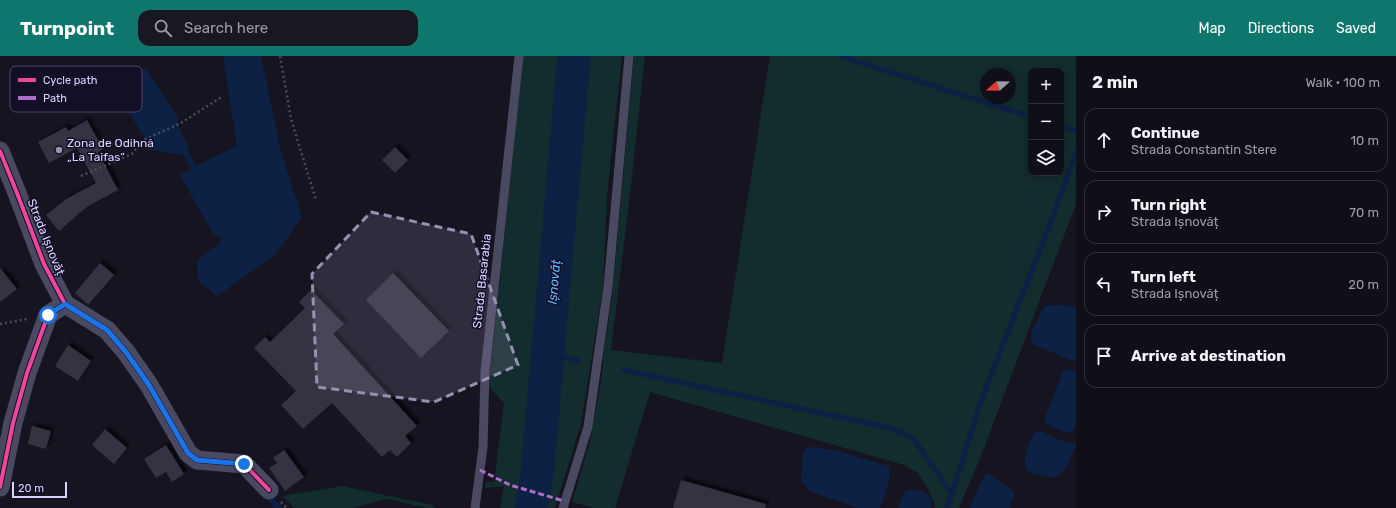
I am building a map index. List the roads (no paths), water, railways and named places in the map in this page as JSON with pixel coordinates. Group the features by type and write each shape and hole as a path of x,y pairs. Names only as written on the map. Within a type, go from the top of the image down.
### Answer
{"street":[{"name":"Strada Ișnovăț","path":"0,151 44,264 65,304"},
{"path":"0,487 13,423 27,373 48,315 65,304 107,330 126,352 149,385 188,453 197,460 244,464 269,490"}],"lane":[{"name":"Strada Basarabia","path":"475,508 483,447 485,372 519,56"},
{"path":"563,508 588,427 608,287 629,56"}],"water":[{"path":"223,56 261,56 281,152 302,217 276,254 216,297 201,283 198,273 198,259 220,243 221,237 213,234 180,175 191,168 237,146"},
{"path":"142,68 147,70 178,118 177,123 190,151 183,155 151,150 149,144 128,112 142,112"},
{"path":"1045,306 1073,306 1076,308 1076,362 1039,347 1033,344 1031,340 1032,330"},
{"path":"1070,369 1076,371 1076,424 1073,431 1070,433 1050,426 1045,422 1045,418 1063,371"},
{"path":"1040,430 1058,440 1076,444 1071,458 1061,474 1057,477 1048,477 1028,472 1026,467 1026,452 1035,432"},
{"path":"808,447 838,451 889,466 888,488 880,508 859,508 811,492 801,481 803,451"},
{"path":"986,473 1013,491 1015,494 1009,508 969,508"},
{"path":"910,489 921,491 930,496 932,504 930,508 898,508 904,492"}],"waterway":[{"name":"Ișnovăț","path":"531,508 537,475 574,56"},
{"path":"840,56 1028,116"},
{"path":"1064,127 1076,131"},
{"path":"952,494 982,398 1047,232 1076,153"},
{"path":"186,154 194,167"},
{"path":"548,352 578,361"},
{"path":"624,370 890,428 913,438 952,494 947,508"},
{"path":"266,495 280,508"}],"place":[{"name":"Zona de Odihnă „La Taifas”","path":"59,150"}]}
